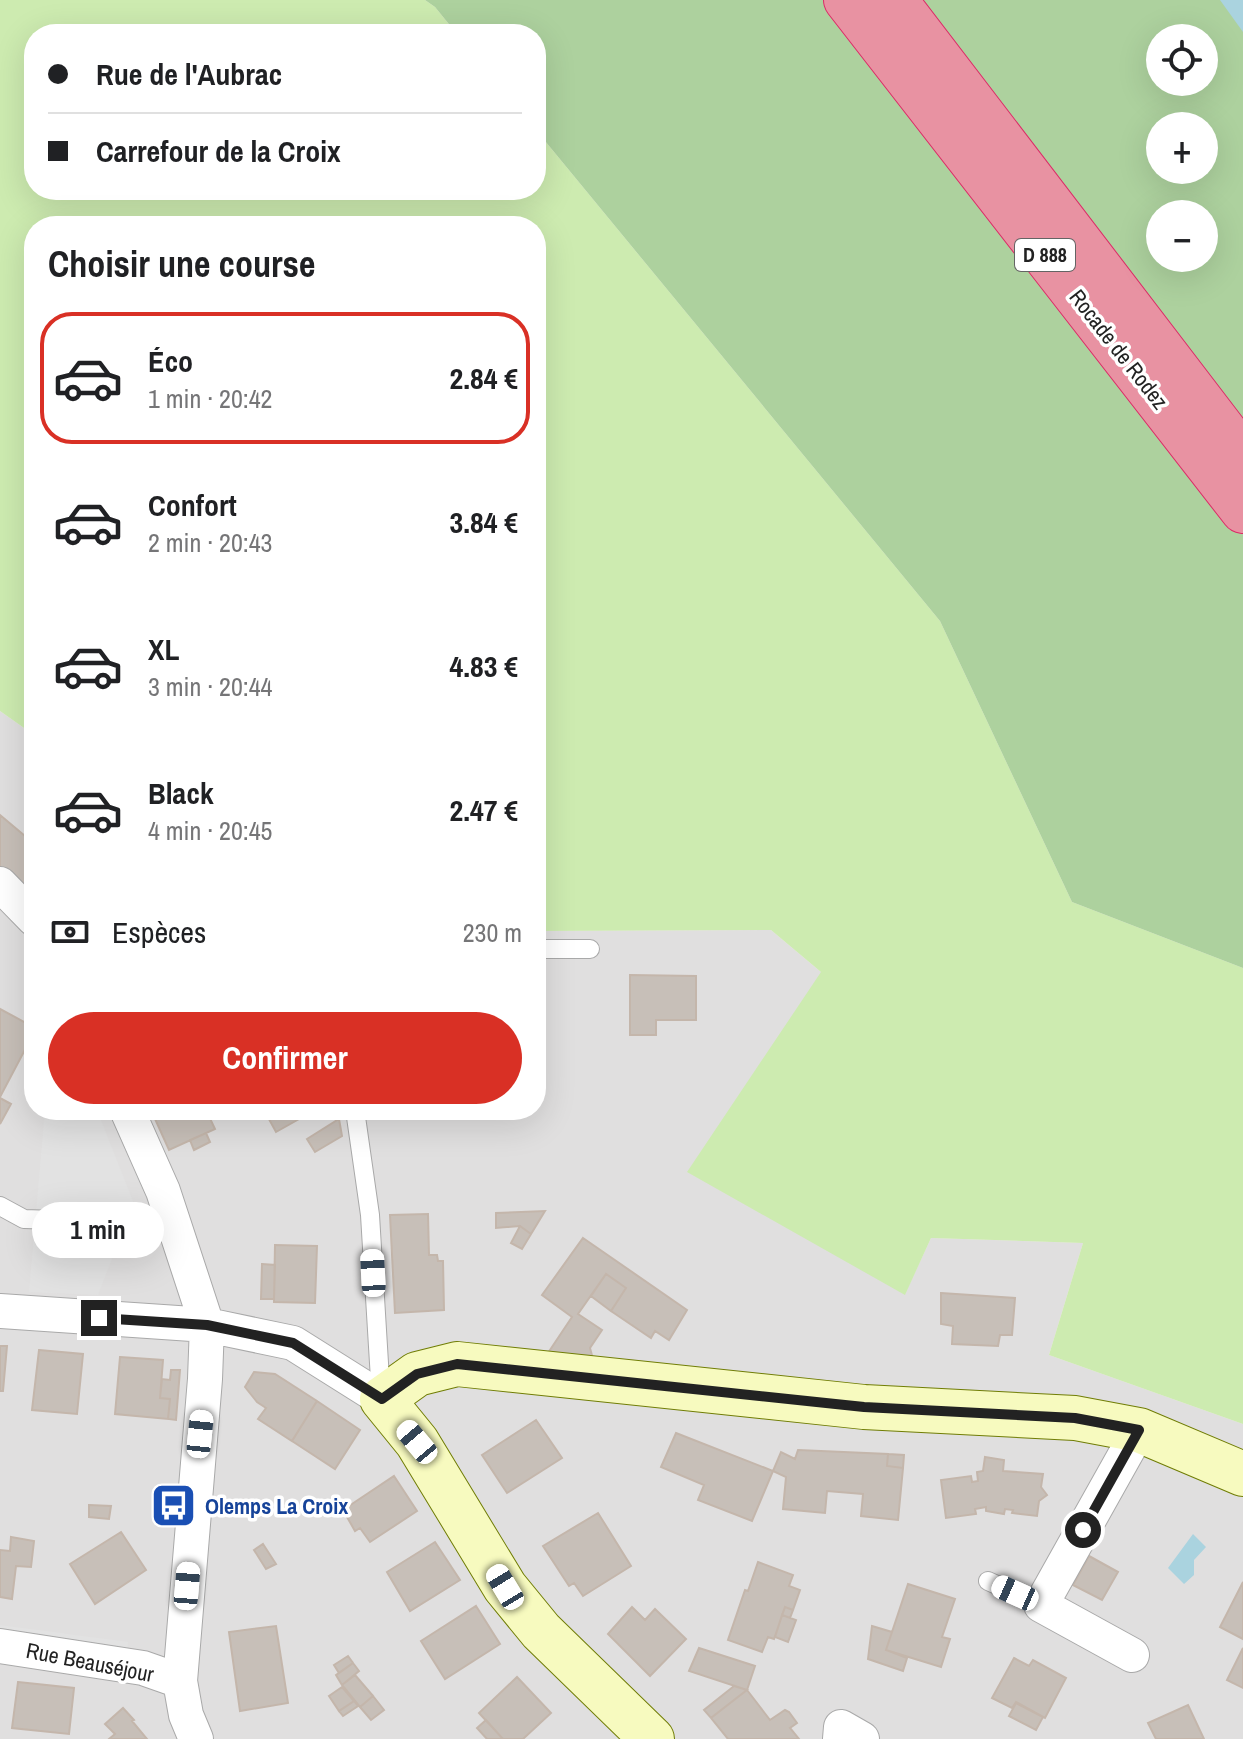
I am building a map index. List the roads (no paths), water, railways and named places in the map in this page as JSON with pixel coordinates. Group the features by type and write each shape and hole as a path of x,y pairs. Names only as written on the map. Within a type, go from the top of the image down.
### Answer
{"highway":[{"name":"Rocade de Rodez","path":"846,0 1243,511"},
{"name":"Rocade de Rodez","path":"895,0 1243,455"}],"street":[{"path":"0,884 24,909"},
{"path":"131,1120 163,1191 207,1325 180,1681 186,1715 196,1739"},
{"path":"14,1312 207,1325 293,1343 382,1399 417,1442 505,1587 541,1631 652,1739"},
{"path":"382,1399 417,1374 457,1364 864,1407 1075,1418 1139,1430 1243,1474"},
{"path":"1132,1655 1041,1605 1139,1430"},
{"name":"Rue Beauséjour","path":"0,1646 143,1668 180,1681"},
{"path":"840,1739 841,1727 862,1739"}],"lane":[{"path":"546,949 590,949"},
{"path":"356,1120 370,1215 382,1399"},
{"path":"0,1206 24,1219 89,1221"},
{"path":"988,1581 1041,1605"}],"water":[{"path":"1220,0 1243,0 1243,32"},
{"path":"1193,1534 1206,1547 1194,1560 1194,1575 1184,1584 1168,1568"}],"place":[{"name":"Olemps La Croix","path":"174,1506"}]}
